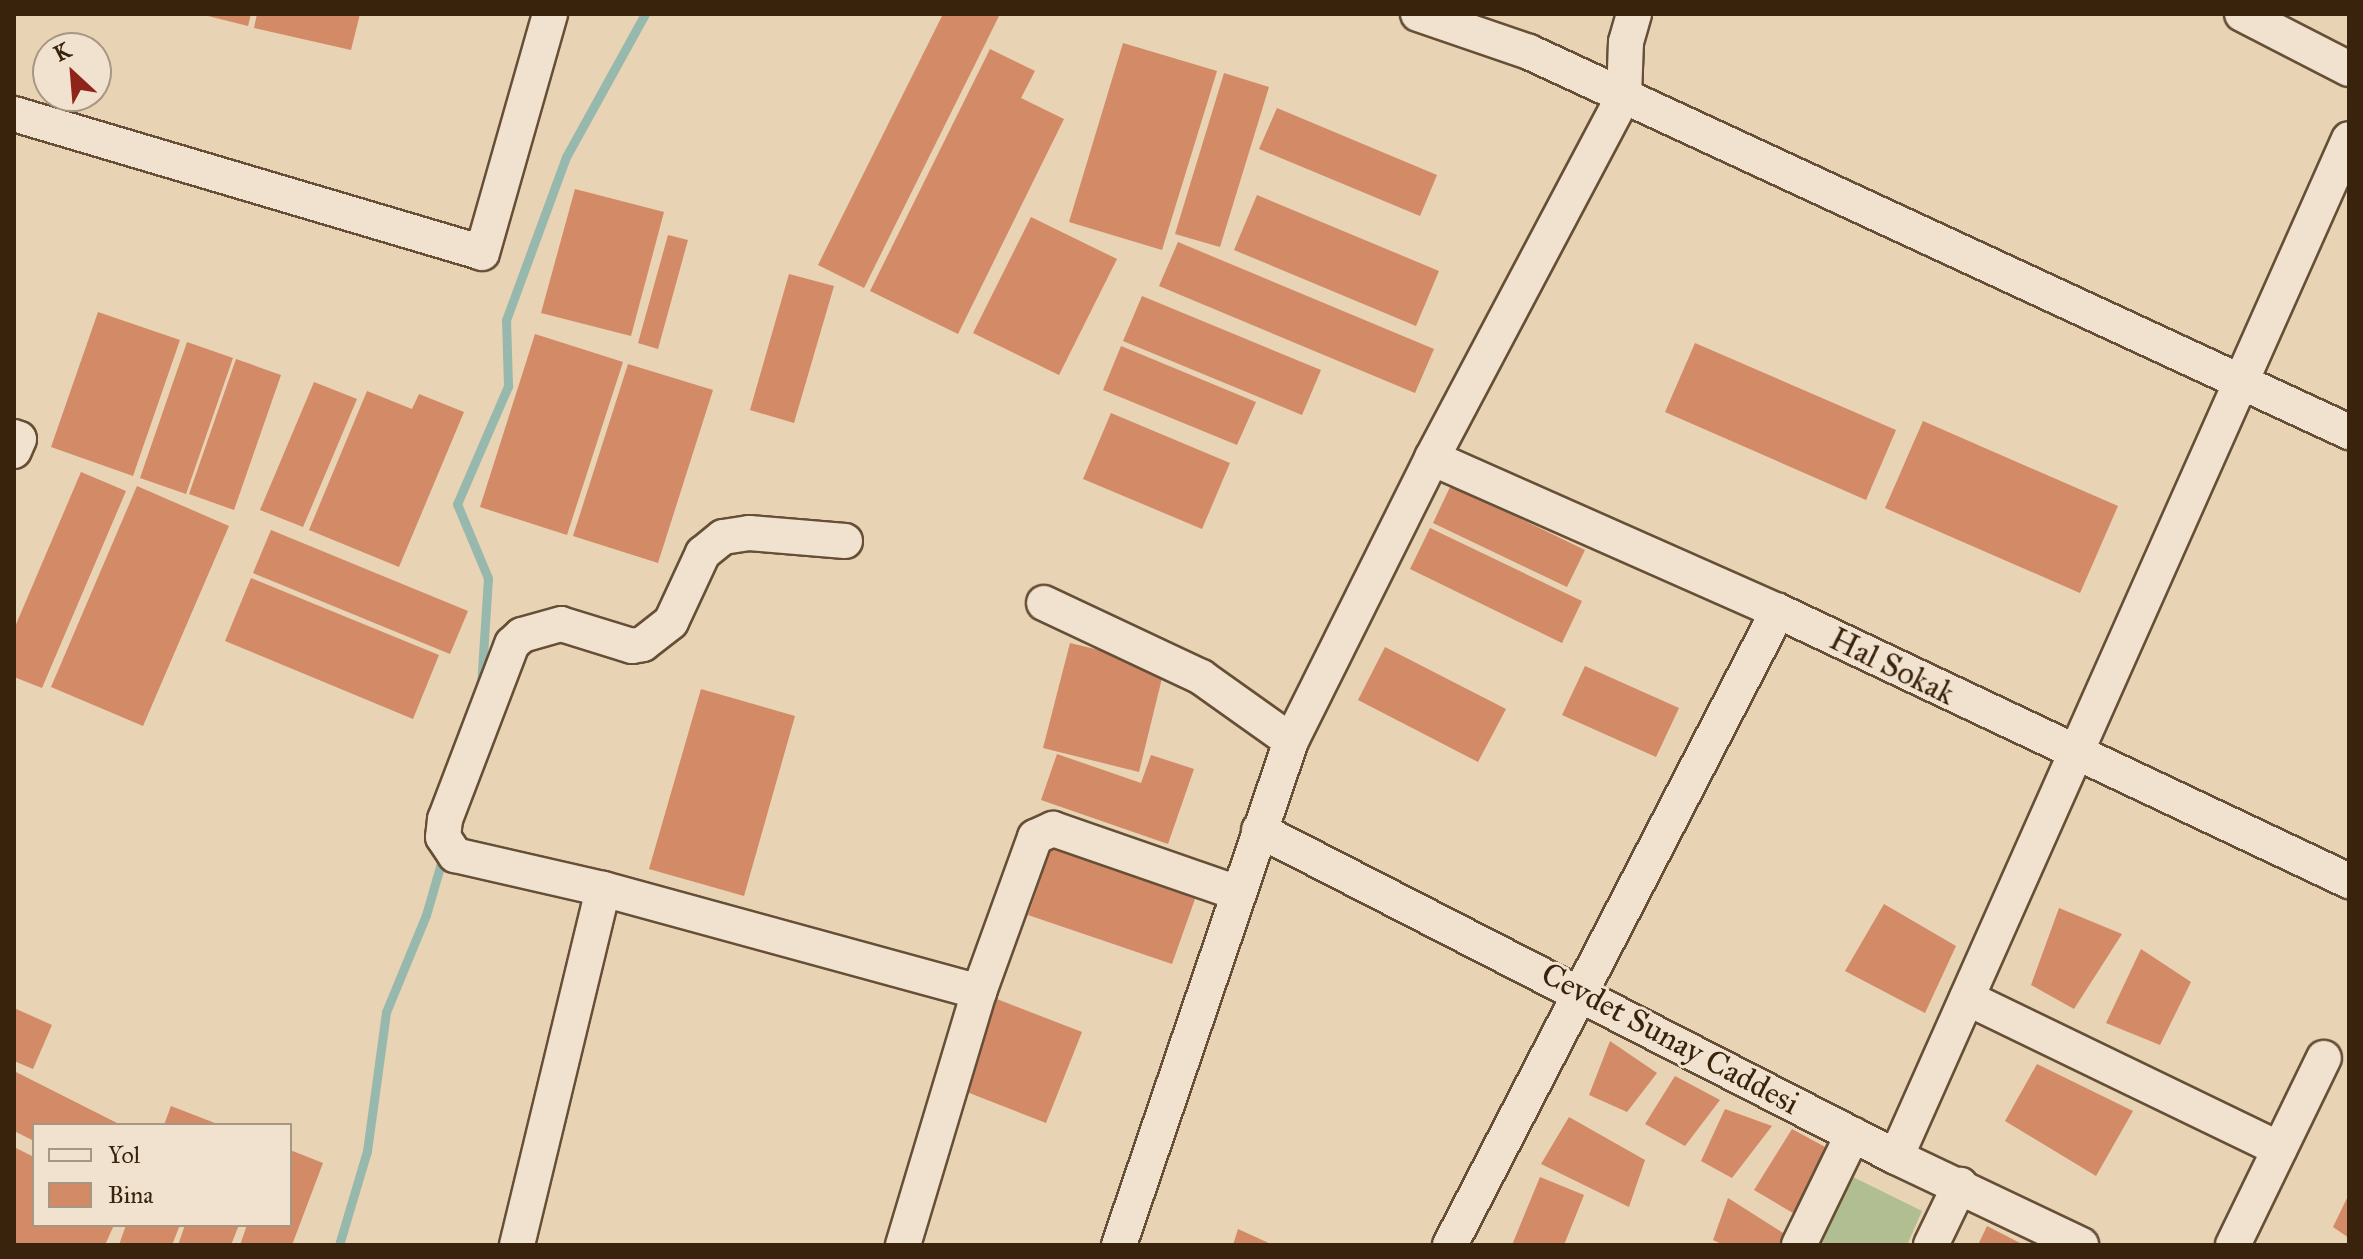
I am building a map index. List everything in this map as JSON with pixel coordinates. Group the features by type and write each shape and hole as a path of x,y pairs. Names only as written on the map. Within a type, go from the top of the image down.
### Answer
{"street":[{"path":"14,114 482,253 550,14"},
{"path":"1418,14 1529,52 2349,432"},
{"path":"1119,1245 1291,741 1432,458 1624,96 1626,42 1634,14"},
{"path":"2242,14 2349,69"},
{"path":"1896,1157 2349,139"},
{"path":"14,437 19,439 14,451"},
{"name":"Hal Sokak","path":"1432,458 1778,611 2075,756 2349,881"},
{"path":"845,541 749,533 723,537 703,553 671,622 653,639 632,646 547,625 512,644 445,819 443,837 455,855 603,889 979,992"},
{"path":"1044,603 1201,677 1291,741"},
{"path":"1450,1245 1578,990 1778,611"},
{"path":"903,1245 979,992 1035,837 1053,829 1238,893"},
{"name":"Cevdet Sunay Caddesi","path":"1259,830 1578,990 1896,1157 2081,1245"},
{"path":"517,1245 603,889"},
{"path":"1967,998 2279,1149"},
{"path":"2233,1245 2324,1058"},
{"path":"1799,1245 1853,1134"},
{"path":"1931,1245 1960,1185"}],"green space":[{"path":"1853,1177 1922,1211 1907,1245 1820,1245"}],"building":[{"path":"200,14 251,14 248,26"},
{"path":"257,14 360,14 351,50 254,28"},
{"path":"943,14 1000,14 864,288 818,265"},
{"path":"1123,43 1217,71 1162,250 1069,222"},
{"path":"990,49 1035,71 1021,98 1064,119 958,334 870,291"},
{"path":"1224,73 1269,87 1220,247 1175,234"},
{"path":"1277,108 1437,175 1420,216 1259,149"},
{"path":"575,189 664,212 631,336 541,313"},
{"path":"1257,195 1439,271 1416,326 1234,250"},
{"path":"1031,217 1117,259 1059,375 973,333"},
{"path":"668,235 688,240 658,349 638,343"},
{"path":"1178,242 1434,349 1415,393 1159,286"},
{"path":"789,274 834,286 794,423 750,410"},
{"path":"1142,296 1321,370 1302,415 1123,341"},
{"path":"98,312 180,340 133,476 51,447"},
{"path":"535,334 623,362 567,535 480,507"},
{"path":"187,342 233,358 186,494 140,478"},
{"path":"1695,343 1896,430 1866,500 1665,412"},
{"path":"1121,346 1256,402 1237,445 1103,390"},
{"path":"236,359 281,375 234,510 189,494"},
{"path":"628,364 713,390 658,563 573,536"},
{"path":"314,382 357,399 303,527 260,510"},
{"path":"367,391 412,409 419,394 464,412 399,567 309,530"},
{"path":"1111,413 1230,463 1202,529 1083,479"},
{"path":"1923,421 2118,506 2080,593 1885,508"},
{"path":"81,472 126,491 42,688 14,677 14,629"},
{"path":"1451,485 1585,550 1567,587 1433,523"},
{"path":"137,486 229,526 143,726 51,687"},
{"path":"1430,528 1582,601 1562,643 1410,569"},
{"path":"271,530 468,611 450,654 253,573"},
{"path":"251,578 439,655 413,719 225,641"},
{"path":"1070,643 1165,666 1139,772 1043,748"},
{"path":"1385,647 1506,709 1478,762 1358,700"},
{"path":"1585,666 1679,708 1656,757 1562,715"},
{"path":"701,689 795,716 744,896 649,869"},
{"path":"1057,754 1141,783 1151,755 1194,769 1168,844 1041,800"},
{"path":"1053,843 1201,882 1172,964 1028,915"},
{"path":"1884,904 1956,946 1925,1013 1845,971"},
{"path":"2059,908 2122,934 2074,1009 2031,985"},
{"path":"2141,949 2191,982 2160,1045 2106,1023"},
{"path":"989,996 1082,1032 1046,1123 954,1087"},
{"path":"14,1008 52,1025 33,1069 14,1061"},
{"path":"1610,1041 1657,1073 1627,1112 1589,1095"},
{"path":"2037,1064 2133,1111 2096,1176 2005,1121"},
{"path":"14,1071 117,1123 32,1123 32,1140 14,1131"},
{"path":"1675,1076 1720,1100 1685,1146 1645,1124"},
{"path":"171,1106 215,1123 165,1123"},
{"path":"1725,1109 1772,1126 1732,1178 1701,1161"},
{"path":"1569,1117 1645,1160 1629,1207 1541,1164"},
{"path":"1792,1129 1827,1148 1793,1213 1754,1190"},
{"path":"14,1147 32,1156 32,1227 113,1227 105,1245 14,1245"},
{"path":"292,1151 323,1163 292,1245 240,1245 246,1227 292,1227"},
{"path":"1540,1177 1584,1195 1564,1245 1512,1245"},
{"path":"2349,1194 2349,1238 2333,1227"},
{"path":"1728,1198 1788,1236 1785,1245 1724,1245 1713,1240"},
{"path":"1987,1226 2024,1245 1978,1245"},
{"path":"125,1227 179,1227 172,1245 119,1245"},
{"path":"184,1227 238,1227 231,1245 178,1245"},
{"path":"1238,1229 1273,1245 1233,1245"}],"waterway":[{"path":"481,686 488,578 457,504 508,386 506,320 566,157 645,14"},
{"path":"339,1245 367,1151 386,1012 426,915 443,856"}]}
